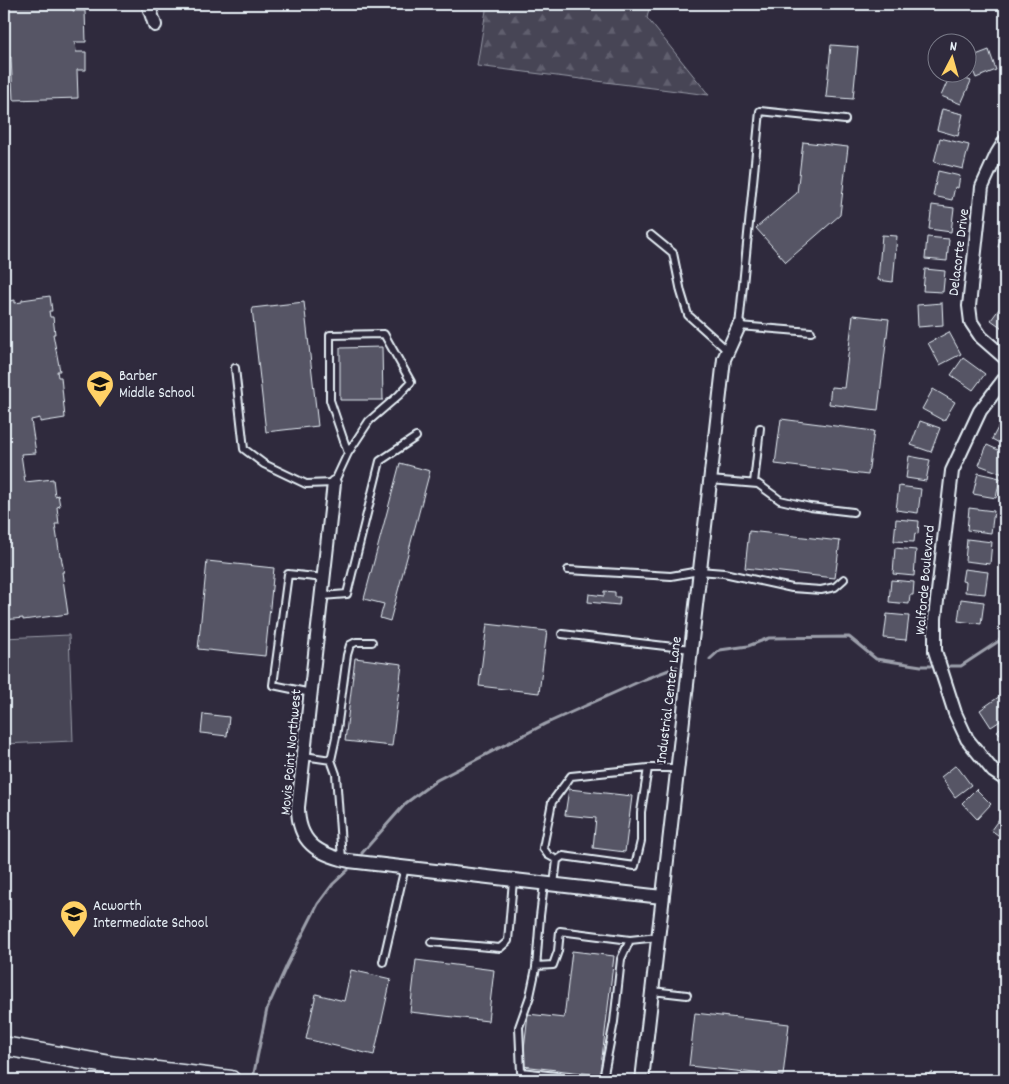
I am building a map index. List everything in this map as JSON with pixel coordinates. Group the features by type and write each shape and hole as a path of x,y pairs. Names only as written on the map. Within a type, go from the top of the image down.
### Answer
{"street":[{"path":"148,4 155,25"},
{"name":"Delacorte Drive","path":"1005,141 982,187 969,306 971,322 981,337 1005,358"},
{"name":"Industrial Center Lane","path":"642,1080 724,359 739,326"},
{"name":"Walforde Boulevard","path":"1005,378 980,411 952,471 935,618 935,651 954,713 967,739 992,771 1005,779"},
{"name":"Movis Point Northwest","path":"334,483 298,807 301,830 313,846 323,853 342,860 662,897"},
{"path":"4,1046 116,1066 231,1080"}],"lane":[{"path":"811,332 739,326 760,111 845,120"},
{"path":"651,235 674,253 681,292 688,315 728,351"},
{"path":"234,368 244,449 264,464 306,484 334,483 348,453 369,420 399,395 411,382 384,334 330,335 330,400 348,453"},
{"path":"754,484 760,428"},
{"path":"322,596 347,594 380,461 416,437"},
{"path":"710,480 758,484 780,500 810,507 853,512"},
{"path":"568,570 671,576 700,571 724,573 792,588 820,590 835,587 844,579"},
{"path":"311,693 273,685 288,574 324,578"},
{"path":"562,634 690,649"},
{"path":"342,860 336,774 331,760 350,645 356,642 372,642"},
{"path":"304,756 331,760"},
{"path":"630,940 621,959 614,1022 603,1079 592,1080 521,1072 519,1027 530,996 536,966 540,916 557,860 563,856 634,866 641,841 641,812 648,768"},
{"path":"557,860 548,855 543,848 552,802 571,776 648,768 677,768"},
{"path":"382,962 404,867"},
{"path":"431,942 500,948 508,941 513,880"},
{"path":"536,966 553,965 558,950 560,931 630,940 658,937"},
{"path":"652,992 686,995"}],"green space":[{"path":"487,4 650,4 647,18 709,95 477,66"},
{"path":"69,635 73,741 4,744 4,638"}],"building":[{"path":"4,4 73,4 73,11 85,11 86,42 75,42 76,52 86,52 86,70 77,70 78,98 13,100 11,57 4,58"},
{"path":"831,45 858,47 853,99 826,97"},
{"path":"989,50 996,70 976,78 976,55"},
{"path":"947,82 971,82 961,104 941,96"},
{"path":"942,109 963,114 958,136 937,130"},
{"path":"940,138 969,145 963,169 934,162"},
{"path":"803,142 848,147 840,215 786,262 756,228 797,193"},
{"path":"938,171 960,176 958,188 955,187 952,200 933,196"},
{"path":"932,205 954,208 951,232 929,229"},
{"path":"1002,225 1005,226 1005,249 998,247 1001,238 998,237"},
{"path":"882,235 897,236 893,282 878,280"},
{"path":"927,237 949,239 947,261 925,259"},
{"path":"925,269 945,271 943,292 923,291"},
{"path":"50,296 52,311 49,311 50,317 53,317 55,334 53,334 60,371 57,371 58,377 61,377 65,418 40,422 40,418 31,420 36,453 21,454 25,482 53,479 55,496 58,495 60,506 57,507 59,524 55,524 64,572 62,572 68,614 23,620 23,618 4,620 4,302 15,300 15,303 22,302 22,300"},
{"path":"1005,301 1005,330 991,320"},
{"path":"304,302 318,426 266,432 252,308"},
{"path":"942,303 943,325 918,327 917,305"},
{"path":"853,315 889,319 878,410 829,404 831,387 844,388"},
{"path":"949,332 961,354 940,365 928,343"},
{"path":"382,347 383,400 340,400 340,348"},
{"path":"963,358 985,374 973,390 951,375"},
{"path":"933,389 955,402 944,421 922,409"},
{"path":"1003,418 1005,419 1005,446 992,439"},
{"path":"781,419 874,431 868,475 775,464"},
{"path":"920,421 940,428 931,452 911,445"},
{"path":"987,445 1005,453 1003,474 979,465"},
{"path":"909,456 930,460 926,481 906,478"},
{"path":"400,463 430,471 390,621 380,618 384,604 364,599"},
{"path":"978,473 1000,478 996,498 973,494"},
{"path":"899,486 921,489 918,513 896,510"},
{"path":"969,508 994,511 991,533 967,530"},
{"path":"896,519 919,521 918,534 915,533 914,542 894,541"},
{"path":"749,531 840,541 835,578 745,568"},
{"path":"967,539 992,542 990,564 965,561"},
{"path":"895,548 916,550 914,576 893,574"},
{"path":"207,561 274,568 265,656 198,649"},
{"path":"964,569 988,572 985,594 965,592 966,582 962,581"},
{"path":"891,580 914,582 913,595 910,595 909,604 889,602"},
{"path":"604,591 615,592 615,597 620,597 619,605 588,602 589,594 604,596"},
{"path":"961,599 984,602 981,624 958,621"},
{"path":"887,614 909,616 906,640 884,638"},
{"path":"487,624 547,631 539,693 479,686"},
{"path":"355,658 402,664 392,746 345,741"},
{"path":"1000,696 1005,704 1005,718 991,727 980,710"},
{"path":"203,714 229,717 227,736 201,733"},
{"path":"1005,723 1005,745 1000,739 1003,737 997,731"},
{"path":"956,765 971,785 955,797 941,777"},
{"path":"569,789 632,796 625,852 593,848 596,818 565,815"},
{"path":"976,789 991,804 977,819 962,803"},
{"path":"1005,813 1005,840 991,830"},
{"path":"572,951 614,956 600,1075 522,1066 528,1014 564,1018"},
{"path":"416,960 494,970 488,1021 410,1012"},
{"path":"351,970 391,979 374,1055 306,1039 316,994 344,1001"},
{"path":"695,1013 789,1024 783,1076 689,1066"},
{"path":"932,1072 938,1080 921,1080"},
{"path":"958,1073 963,1080 949,1080"},
{"path":"4,1075 25,1078 25,1080 4,1080"}],"waterway":[{"path":"950,666 961,666 999,641 1005,634"},
{"path":"710,659 720,650 748,646 769,638 849,637 876,659 930,666"},
{"path":"362,853 406,803 437,780 545,724 645,679 677,667"},
{"path":"254,1073 267,1009 287,965 318,904 333,884 348,870"}],"place":[{"name":"Barber Middle School","path":"100,408"},
{"name":"Acworth Intermediate School","path":"74,938"}]}
